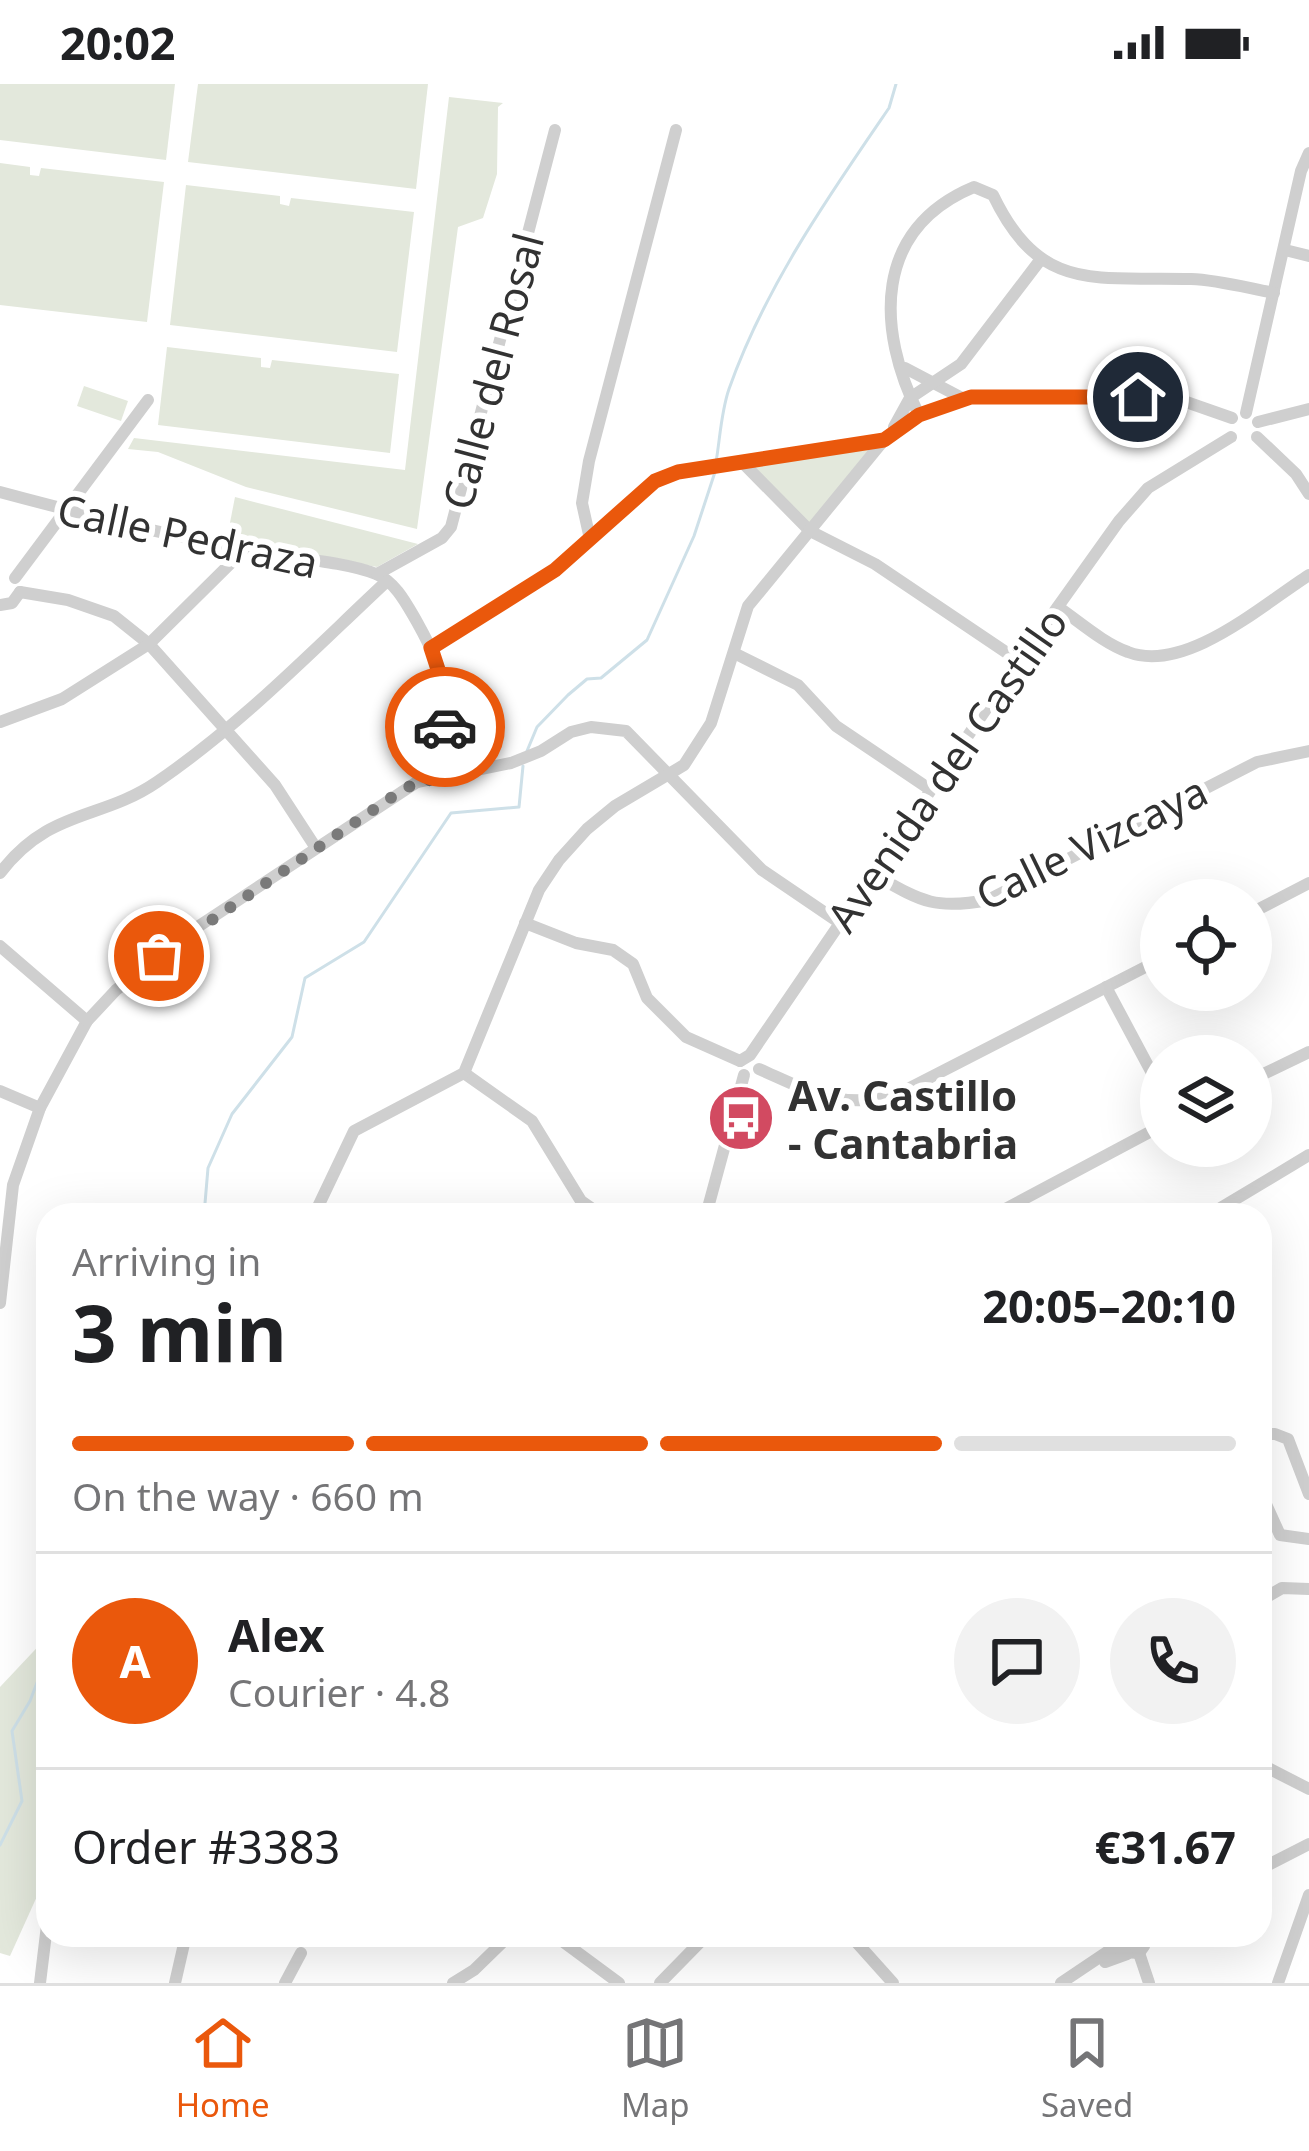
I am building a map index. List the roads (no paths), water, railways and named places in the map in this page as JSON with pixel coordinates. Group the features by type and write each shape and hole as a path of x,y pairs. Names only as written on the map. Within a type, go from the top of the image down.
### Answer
{"street":[{"name":"Calle del Rosal","path":"0,873 21,846 61,822 151,787 230,730 382,577 452,527 555,130"},
{"path":"590,539 582,503 589,461 676,130"},
{"path":"1309,153 1301,170 1274,293 1248,422 1244,443 1231,436 1228,427 1248,422 1309,409"},
{"path":"919,415 900,363 888,306 894,267 912,235 937,206 974,187 993,195 1006,222 1041,259 1067,272 1120,282 1194,279 1274,293"},
{"path":"1285,250 1309,256"},
{"path":"945,399 961,364 1041,259"},
{"path":"900,363 945,399"},
{"path":"320,1203 354,1130 464,1073 538,890 587,829 615,806 671,775 692,755 711,723 748,606 888,436 910,398 961,364"},
{"path":"431,648 555,570 655,481 701,467 888,436 945,399 1172,398 1248,422 1309,494"},
{"path":"0,604 13,603 18,585 148,400"},
{"name":"Avenida del Castillo","path":"709,1203 748,1065 839,923 1119,521 1148,488 1231,436"},
{"path":"741,461 810,530 875,564 1019,661"},
{"name":"Calle Pedraza","path":"0,492 244,550 382,577"},
{"path":"0,722 62,699 148,644 244,550"},
{"path":"0,575 114,616 148,644 230,730 274,784 316,848"},
{"path":"1058,607 1120,648 1161,658 1193,649 1309,575"},
{"path":"0,1303 13,1185 40,1108 87,1021 159,956 438,767 447,697 431,648 403,597 382,577"},
{"path":"734,653 797,685 836,726 931,790"},
{"path":"438,767 467,775 541,751 571,732 607,727 626,731 762,870 839,923"},
{"name":"Calle Vizcaya","path":"875,875 915,898 950,907 988,900 1257,762 1309,752"},
{"path":"1272,902 1309,883"},
{"path":"525,923 576,943 613,950 633,964 646,998 686,1037 828,1100 865,1102 895,1096 1140,970"},
{"path":"0,946 87,1021"},
{"path":"1106,987 1140,1051"},
{"path":"1272,1070 1309,1052"},
{"path":"464,1073 532,1121 583,1203"},
{"path":"0,1091 40,1108"},
{"path":"1017,1203 1140,1137"},
{"path":"1229,1203 1309,1155"},
{"path":"1272,1433 1288,1439 1309,1494"},
{"path":"1272,1517 1280,1535 1309,1539"},
{"path":"1272,1594 1282,1588 1309,1588"},
{"path":"1272,1770 1309,1789"},
{"path":"1272,1863 1309,1844"},
{"path":"1278,1983 1304,1930 1309,1895"},
{"path":"40,1983 44,1947"},
{"path":"175,1983 184,1947"},
{"path":"453,1983 498,1947"},
{"path":"570,1947 619,1983"},
{"path":"660,1983 695,1947"},
{"path":"860,1947 892,1983"},
{"path":"1061,1983 1126,1947"},
{"path":"1074,1983 1126,1947"},
{"path":"1129,1947 1149,1983"},
{"path":"285,1983 301,1954"}],"waterway":[{"path":"716,462 726,398 761,315 821,209 889,108 896,84"},
{"path":"527,751 537,727 568,695 587,679 601,678 647,640 694,536 715,472"},
{"path":"205,1203 208,1168 232,1114 292,1037 305,978 364,942 451,813 519,807 523,766"},
{"path":"0,1845 22,1801 12,1731 36,1685"}],"place":[{"name":"Av. Castillo - Cantabria","path":"741,1118"}]}
